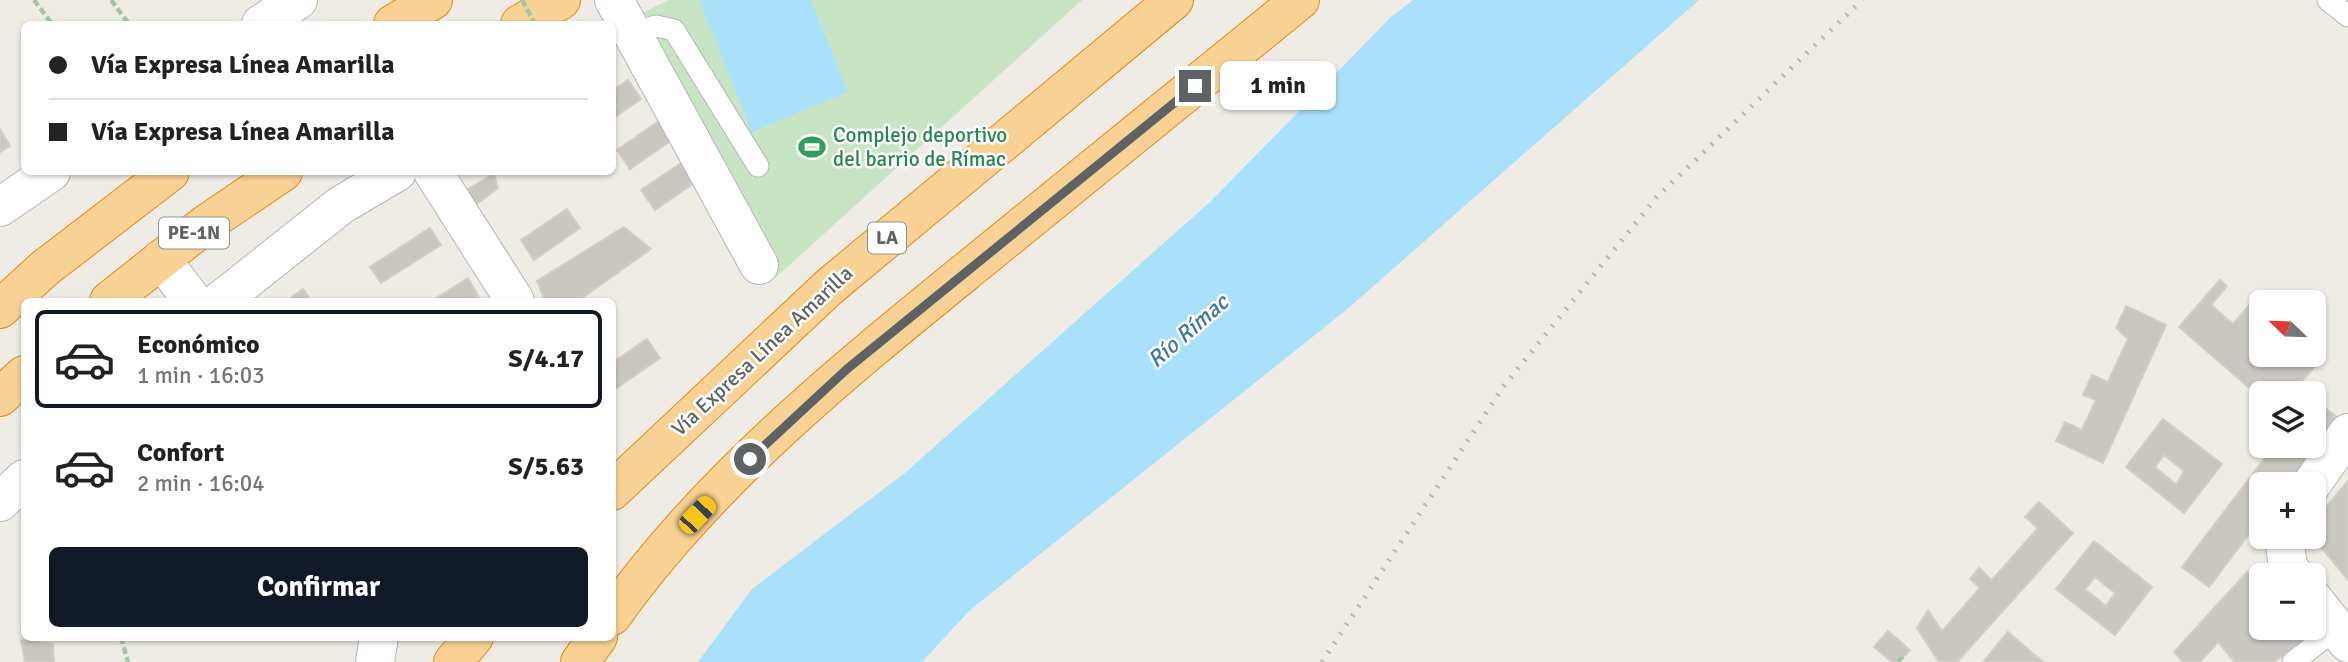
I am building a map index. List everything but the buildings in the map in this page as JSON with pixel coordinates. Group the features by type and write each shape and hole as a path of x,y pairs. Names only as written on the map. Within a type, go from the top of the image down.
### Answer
{"highway":[{"path":"398,21 433,0"},
{"path":"525,21 561,0"},
{"name":"Vía Expresa Línea Amarilla","path":"616,487 829,287 1174,0"},
{"path":"616,610 644,571 768,440 847,369 1300,0"},
{"name":"PE-1N","path":"0,309 45,268 166,175"},
{"name":"PE-1N","path":"113,298 161,259 279,175"},
{"path":"0,285 45,268"},
{"path":"0,397 21,378"},
{"path":"453,662 471,641"},
{"path":"580,662 595,641"}],"street":[{"path":"266,21 298,0"},
{"path":"614,0 759,265"},
{"path":"0,207 47,175"},
{"path":"224,298 341,205 392,175"},
{"path":"435,175 513,298"},
{"path":"161,259 191,298"},
{"path":"2320,472 2348,433"},
{"path":"0,502 21,482"},
{"path":"375,662 378,641"}],"lane":[{"path":"2328,0 2348,16"},
{"path":"633,34 656,26 674,30 758,166"},
{"path":"2293,662 2333,624"}],"path":[{"path":"34,0 50,21"},
{"path":"111,0 127,21"},
{"path":"522,0 533,21"},
{"path":"122,641 128,662"},
{"path":"1898,662 1904,654"}],"green space":[{"name":"Complejo deportivo del barrio de Rímac","path":"669,0 1082,0 774,279 636,16"}],"water":[{"path":"811,0 848,92 752,132 700,2"},
{"name":"Río Rímac","path":"1413,0 1699,0 1345,311 970,610 922,662 698,662 752,589 906,472 1211,201 1391,17"}],"railway":[{"path":"1322,662 1503,387 1656,198 1862,0"}],"place":[{"name":"Complejo deportivo del barrio de Rímac","path":"812,147"}],"route":[{"path":"750,459 847,369 1195,86"}]}
